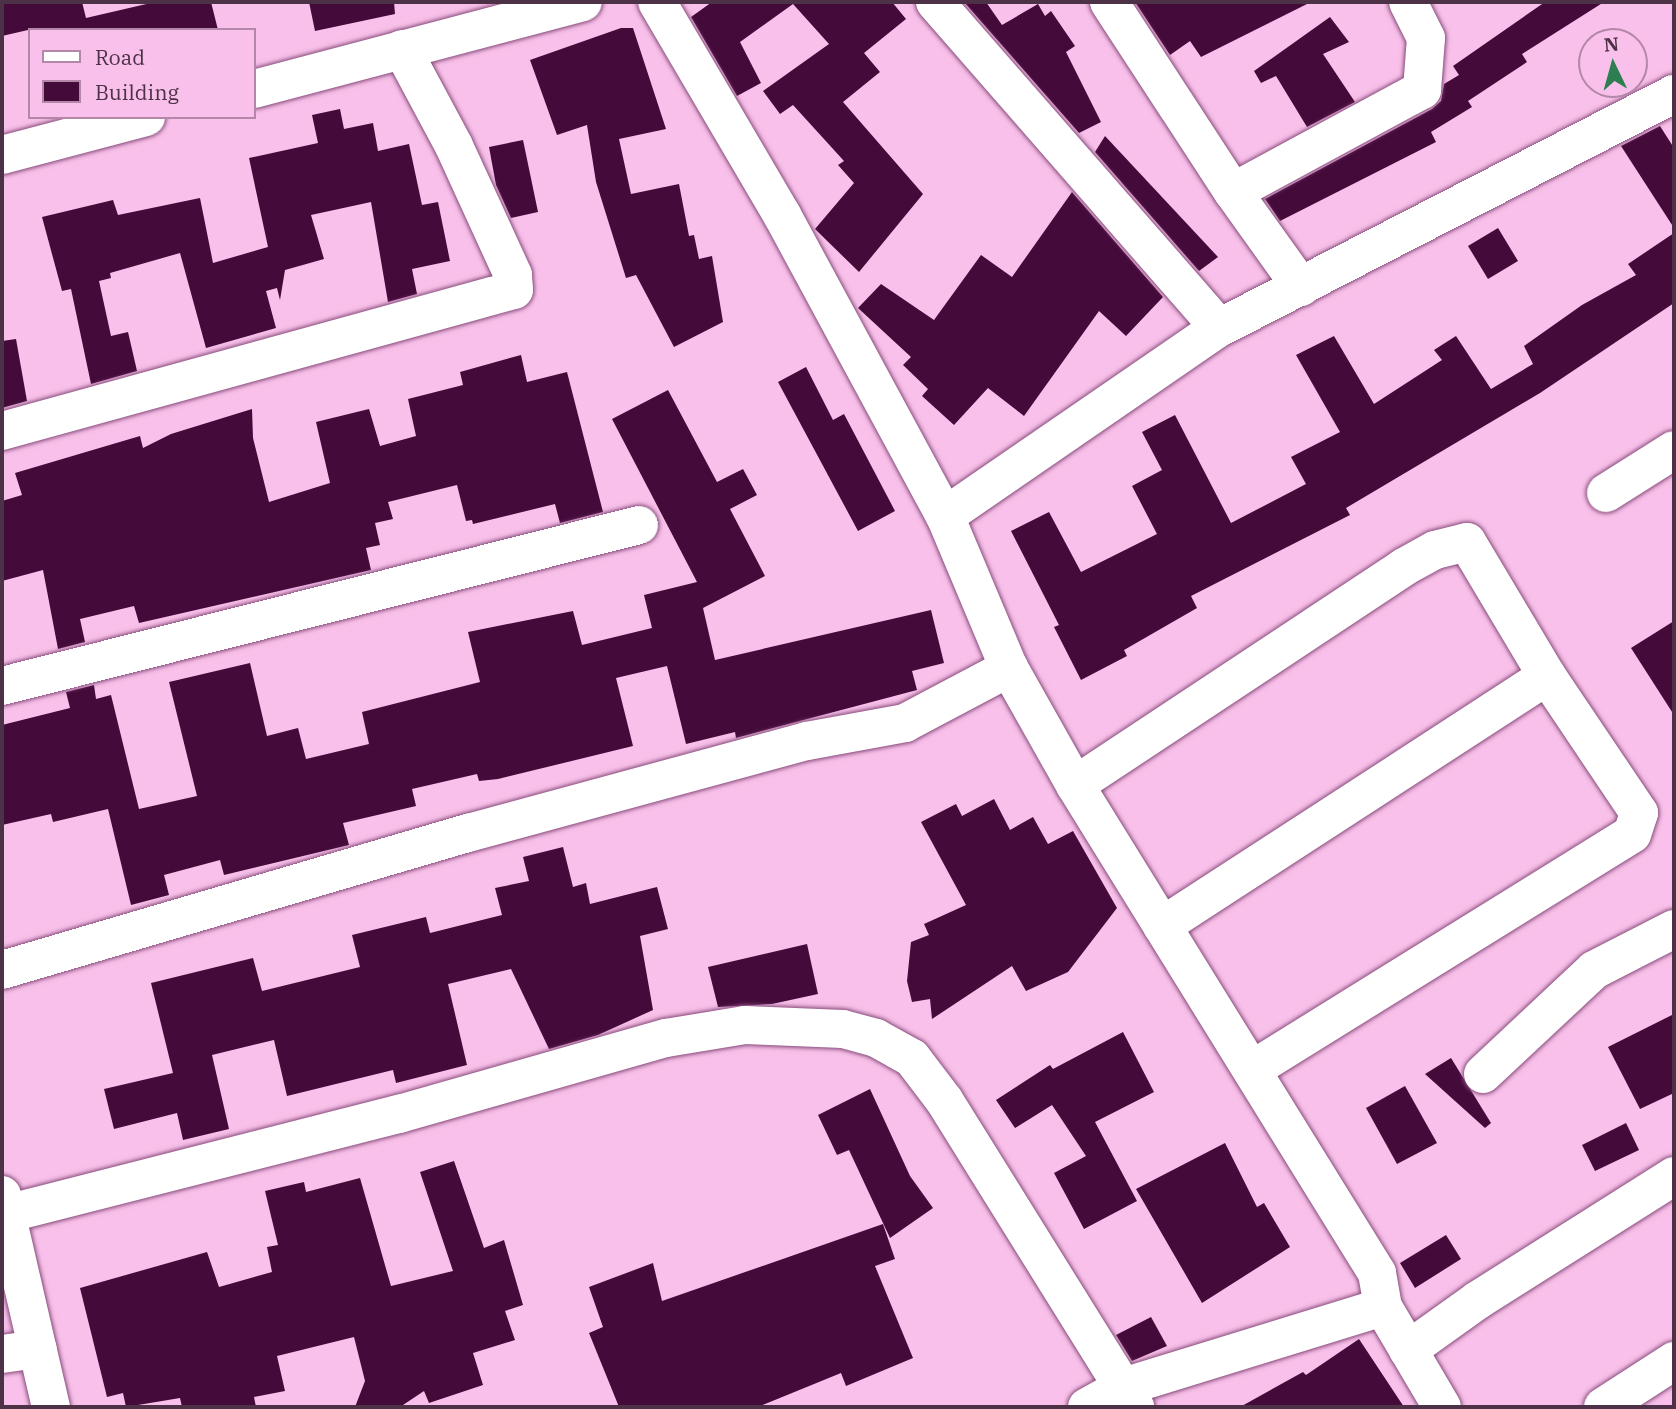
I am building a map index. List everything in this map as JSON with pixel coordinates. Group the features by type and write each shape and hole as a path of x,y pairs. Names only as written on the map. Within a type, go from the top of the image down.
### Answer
{"street":[{"path":"256,88 583,2"},
{"path":"657,2 782,215 945,516 1009,668 1075,785 1377,1273 1383,1307 1442,1407"},
{"path":"935,2 1219,328"},
{"path":"1109,2 1233,192 1301,287"},
{"path":"1233,192 1422,90 1426,38 1408,2"},
{"path":"2,431 513,290 513,275 464,169 402,49"},
{"path":"945,516 1219,328 1674,94"},
{"path":"2,155 138,119"},
{"path":"1606,493 1674,450"},
{"path":"2,686 639,525"},
{"path":"1075,785 1404,567 1435,550 1467,542 1547,676 1639,813 1632,834 1252,1070"},
{"path":"2,970 468,833 807,741 905,723 1009,668"},
{"path":"1162,926 1547,676"},
{"path":"1483,1074 1594,970 1674,929"},
{"path":"51,1407 20,1352 4,1205 399,1114 666,1038 745,1025 843,1029 876,1038 912,1058 944,1100 1129,1397"},
{"path":"1408,1350 1478,1300 1674,1176"},
{"path":"1087,1407 1129,1397 1383,1307"},
{"path":"1603,1407 1674,1361"}],"building":[{"path":"2,2 82,2 86,18 155,2 211,2 218,28 28,28 2,36"},
{"path":"309,2 394,2 395,14 315,31"},
{"path":"712,2 892,2 906,19 864,53 880,72 843,102 923,194 859,272 815,229 854,183 838,165 844,161 793,105 780,114 763,91 829,44 793,4 740,42 761,83 737,96 691,17"},
{"path":"964,2 986,2 1002,25 1038,4 1045,16 1051,11 1075,46 1066,52 1101,122 1079,133"},
{"path":"1135,2 1311,2 1201,57 1190,41 1170,55"},
{"path":"1545,2 1604,2 1522,54 1527,62 1468,101 1472,107 1431,132 1436,142 1280,221 1265,199 1432,109 1441,101 1444,84 1459,75 1453,66"},
{"path":"1330,17 1349,42 1323,54 1355,102 1307,127 1276,76 1261,83 1254,71"},
{"path":"621,28 633,28 666,129 619,139 631,194 679,184 689,236 694,235 699,259 712,256 723,322 674,347 636,275 626,278 596,182 587,125 557,135 530,60"},
{"path":"340,109 344,129 373,123 378,151 409,144 422,205 438,202 450,261 412,269 417,294 388,302 371,202 311,215 324,259 285,270 280,300 277,288 266,291 276,328 206,348 180,253 110,273 111,278 99,281 111,336 128,332 137,371 91,384 71,289 62,291 42,217 113,200 118,215 200,198 213,263 268,247 249,158 318,143 312,115"},
{"path":"1660,126 1674,148 1674,228 1621,146"},
{"path":"1105,136 1218,257 1199,271 1095,152"},
{"path":"523,140 538,212 511,218 496,185 489,147"},
{"path":"1072,192 1163,297 1126,336 1099,311 1024,416 988,388 954,425 922,396 928,389 903,365 911,357 858,308 881,284 934,320 981,255 1012,277"},
{"path":"1498,228 1518,261 1488,279 1468,246"},
{"path":"1674,233 1674,303 1540,393 1346,508 1350,515 1191,596 1197,608 1124,650 1127,656 1081,680 1054,627 1059,625 1011,531 1049,512 1081,572 1157,534 1132,486 1162,470 1142,432 1175,415 1231,523 1306,484 1291,457 1340,432 1296,355 1334,336 1374,404 1442,360 1434,350 1456,336 1491,389 1533,364 1524,346 1582,305 1636,275 1628,264"},
{"path":"16,339 27,401 2,408 2,341"},
{"path":"521,355 527,382 567,372 603,512 560,523 555,504 473,524 472,520 466,521 457,485 388,502 393,519 375,523 380,545 366,548 371,570 139,623 134,606 80,619 85,642 58,649 43,570 2,581 2,501 22,495 15,473 140,436 143,448 171,434 252,409 253,438 269,502 330,483 316,422 369,409 380,446 416,436 408,399 463,385 460,372"},
{"path":"806,367 833,420 844,414 895,511 858,531 778,382"},
{"path":"668,390 717,482 743,469 757,495 730,509 765,576 703,608 715,660 931,610 944,663 912,671 917,690 736,738 735,732 686,744 667,666 616,678 633,746 498,779 479,781 477,774 412,789 416,806 343,823 349,845 224,875 220,860 164,875 169,895 131,905 108,809 53,822 51,814 2,825 2,725 70,708 66,692 94,685 96,699 111,695 139,809 197,796 169,682 250,663 267,736 298,728 306,759 369,744 362,712 480,682 468,632 573,611 582,645 652,628 644,595 697,582 612,419"},
{"path":"1674,621 1674,715 1631,648"},
{"path":"994,799 1010,830 1033,817 1048,844 1073,831 1117,908 1068,972 1026,991 1012,966 932,1019 930,999 912,1002 907,981 911,942 929,935 924,924 966,905 921,822 956,804 962,816"},
{"path":"563,847 573,887 586,883 590,904 657,887 668,929 640,936 653,1010 598,1035 549,1049 511,969 448,984 467,1065 396,1083 393,1070 287,1096 274,1040 212,1055 229,1129 183,1140 177,1113 114,1129 104,1089 173,1073 151,983 253,958 262,991 360,967 352,935 426,917 430,933 502,915 495,888 529,881 523,857"},
{"path":"807,944 818,994 772,1004 718,1007 708,967"},
{"path":"1674,1014 1674,1093 1640,1109 1608,1047"},
{"path":"1123,1032 1154,1092 1095,1122 1137,1201 1084,1229 1054,1173 1086,1156 1052,1105 1015,1128 996,1100 1050,1065 1053,1069"},
{"path":"1451,1058 1491,1123 1485,1128 1425,1074"},
{"path":"1405,1086 1437,1143 1397,1164 1366,1108"},
{"path":"870,1089 910,1176 933,1208 890,1238 849,1150 837,1155 818,1115"},
{"path":"1626,1123 1639,1150 1595,1171 1582,1145"},
{"path":"1225,1143 1257,1207 1264,1203 1290,1247 1202,1303 1136,1189"},
{"path":"454,1161 484,1248 504,1240 523,1305 505,1311 515,1340 473,1353 483,1385 429,1403 424,1391 400,1407 355,1407 365,1381 354,1337 277,1356 285,1391 254,1397 256,1407 182,1407 180,1398 126,1407 123,1393 107,1397 80,1288 207,1252 219,1287 272,1272 267,1247 278,1245 265,1191 304,1182 306,1192 360,1178 391,1286 453,1271 420,1172"},
{"path":"883,1224 895,1259 875,1266 913,1358 846,1386 841,1373 758,1407 619,1407 589,1333 603,1327 589,1287 653,1263 662,1301"},
{"path":"1446,1235 1461,1259 1415,1288 1400,1263"},
{"path":"1151,1317 1167,1346 1132,1361 1116,1335"},
{"path":"1359,1339 1404,1407 1240,1407 1303,1372 1306,1375"}]}
